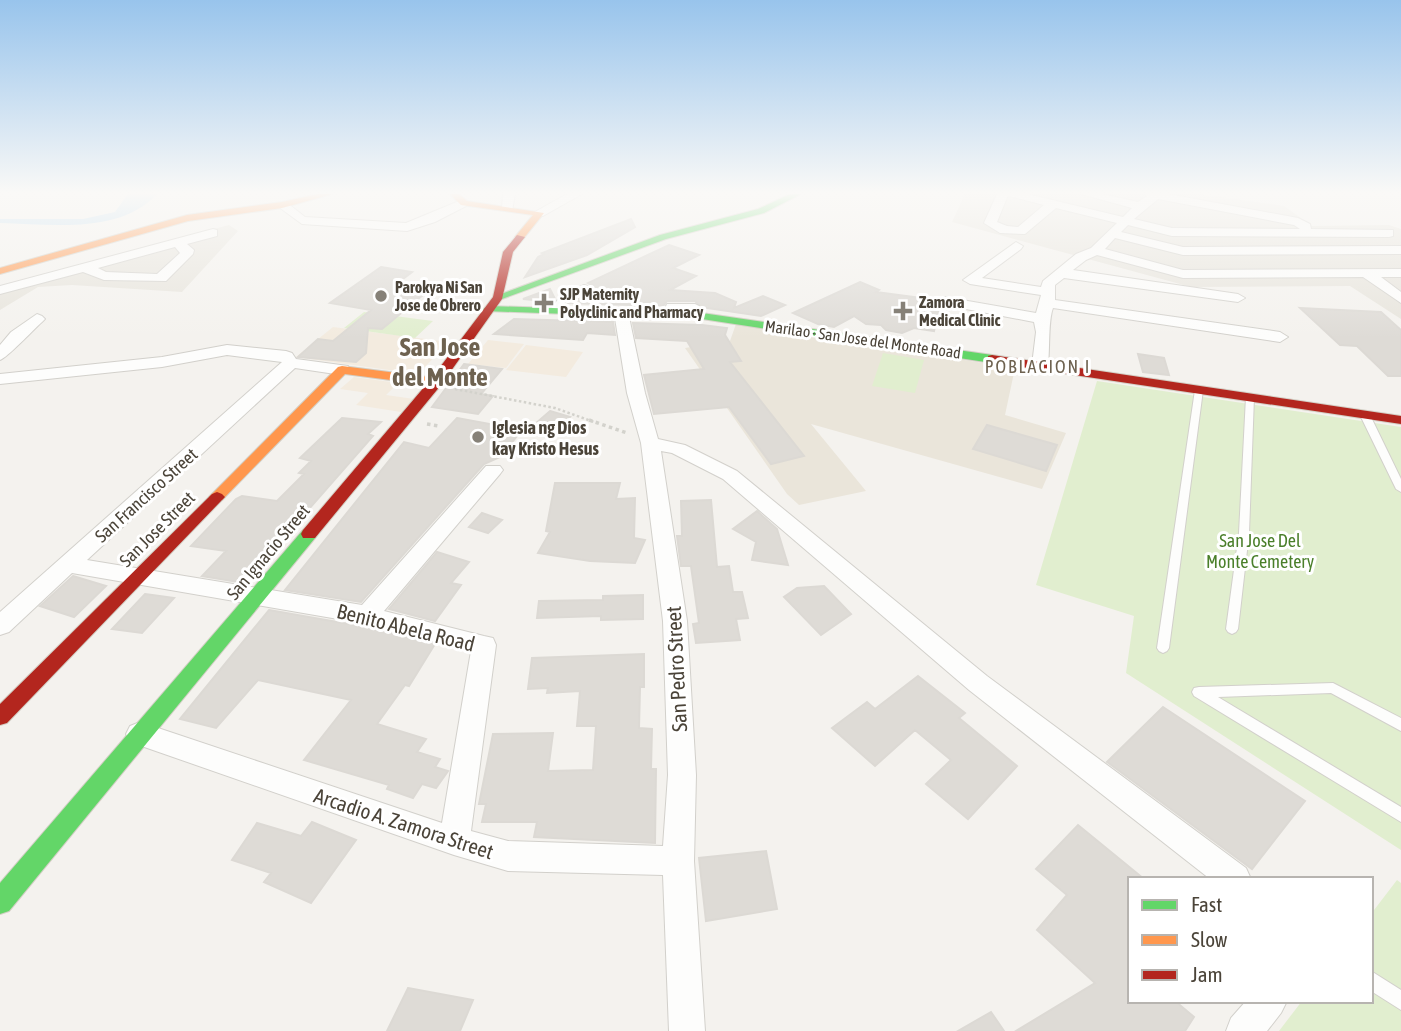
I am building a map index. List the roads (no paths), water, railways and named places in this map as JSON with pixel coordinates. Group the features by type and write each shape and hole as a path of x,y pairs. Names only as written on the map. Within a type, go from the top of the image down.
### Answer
{"main road":[{"path":"0,271 102,242"},
{"name":"San Ignacio Street","path":"0,902 434,384 494,303 508,252 516,242"},
{"path":"494,303 650,242"},
{"name":"Marilao - San Jose del Monte Road","path":"494,303 554,310 693,315 1401,420"},
{"path":"342,370 434,384"},
{"name":"San Jose Street","path":"0,717 342,370"}],"street":[{"path":"0,290 181,242"},
{"path":"1040,365 1044,332 1041,318 1048,298 1048,284 1081,257 1096,251 1104,242"},
{"path":"1146,242 1183,251 1401,250"},
{"path":"1326,242 1401,299"},
{"path":"86,268 104,276 160,278 186,254 187,250 178,243"},
{"path":"1016,246 970,280 1048,298 1280,337"},
{"path":"1096,251 1183,274 1401,273"},
{"path":"1062,273 1238,298"},
{"path":"945,301 1041,318"},
{"name":"San Pedro Street","path":"621,312 636,393 650,442 675,621 682,775 678,861 687,1031"},
{"path":"0,355 17,335 37,319"},
{"path":"0,379 162,362 227,350 286,356 291,363 342,370"},
{"name":"San Francisco Street","path":"0,626 291,363"},
{"path":"650,442 678,449 730,475 978,682 1233,877"},
{"path":"368,615 493,470"},
{"name":"Benito Abela Road","path":"68,565 368,615 484,645 454,841"},
{"name":"Arcadio A. Zamora Street","path":"140,734 454,841 508,856 678,861"},
{"path":"1244,1031 1267,1003"}],"lane":[{"path":"554,310 562,300 587,287"},
{"path":"1163,648 1199,390"},
{"path":"1232,629 1244,533 1250,397"},
{"path":"1365,415 1401,489"},
{"path":"1401,725 1333,688 1199,692 1401,816"},
{"path":"1373,981 1401,1001"}],"place":[{"name":"Parokya Ni San Jose de Obrero","path":"381,296"},
{"name":"SJP Maternity Polyclinic and Pharmacy","path":"544,303"},
{"name":"Zamora Medical Clinic","path":"903,311"},
{"name":"Iglesia ng Dios kay Kristo Hesus","path":"478,437"}],"district":[{"name":"San Jose del Monte","path":"440,362"},
{"name":"POBLACION I","path":"1038,366"}],"park label":[{"name":"San Jose Del Monte Cemetery","path":"1260,550"}]}
